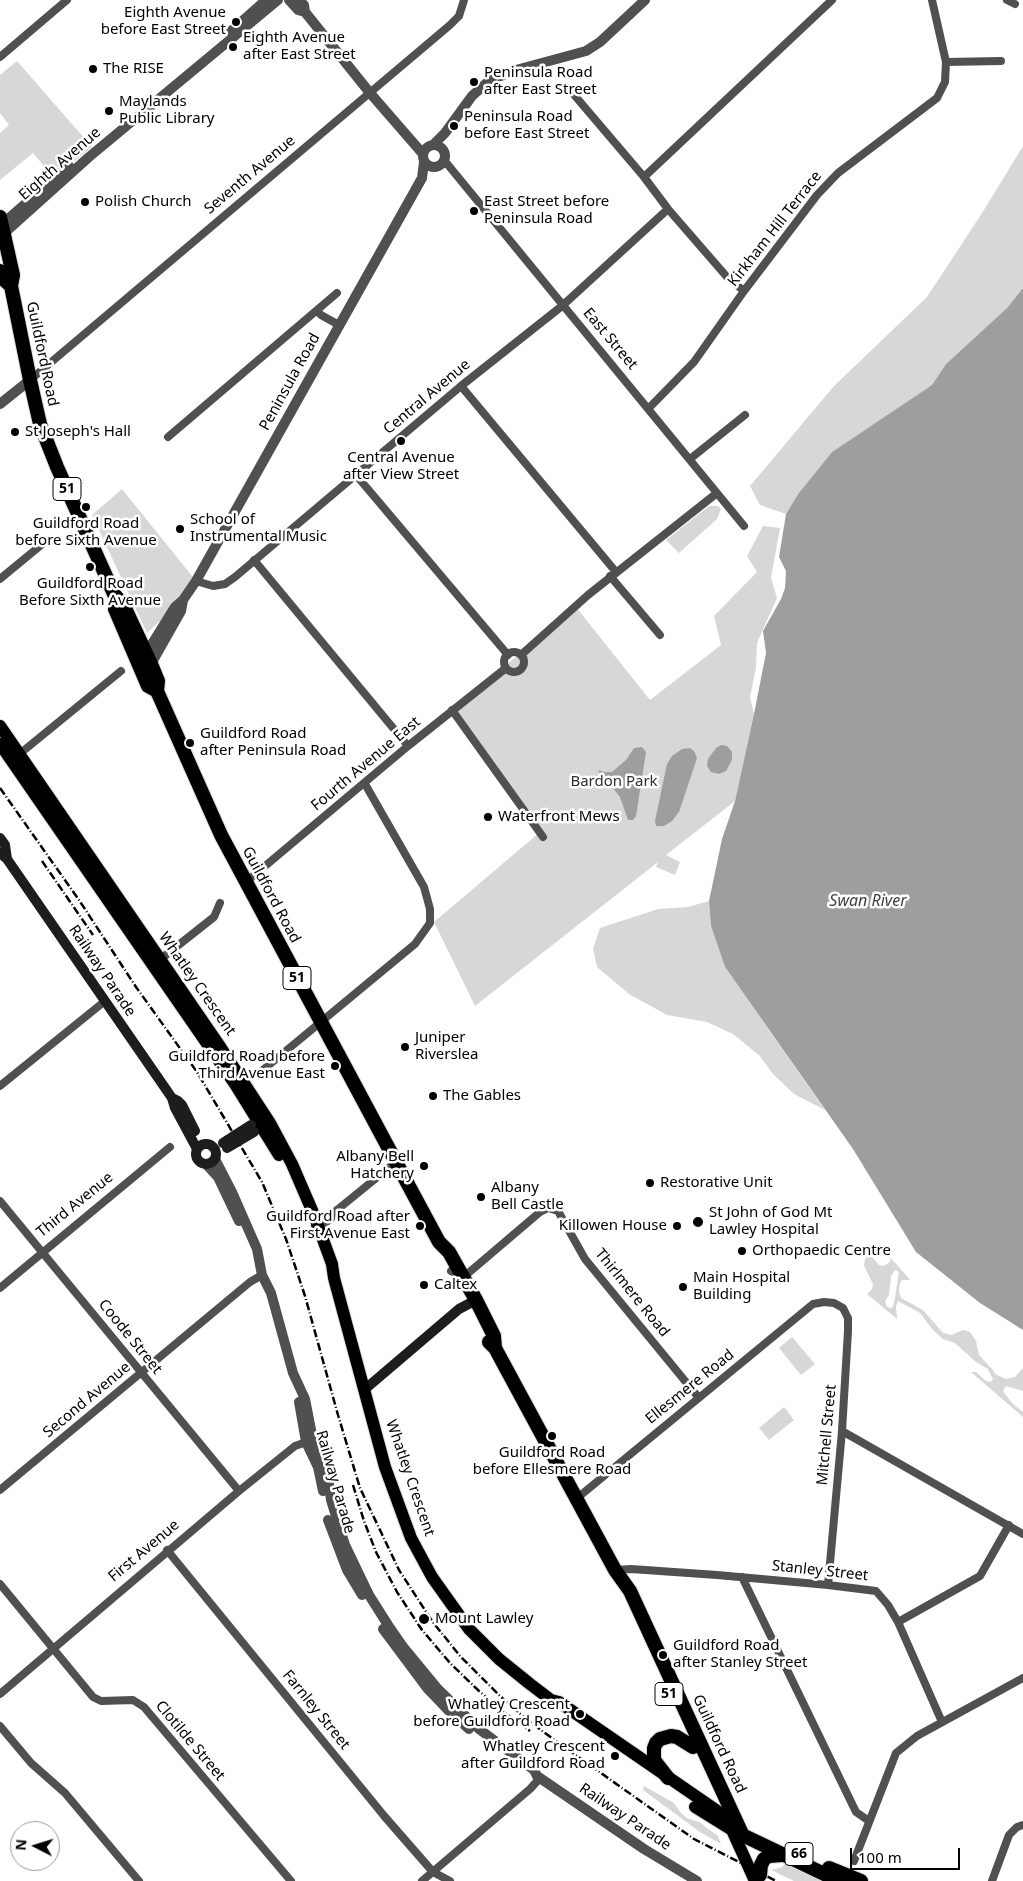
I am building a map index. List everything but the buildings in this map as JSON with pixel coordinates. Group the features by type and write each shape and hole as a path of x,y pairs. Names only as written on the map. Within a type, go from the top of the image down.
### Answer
{"highway":[{"name":"Guildford Road","path":"1,228 13,275 11,286 40,424 56,466 114,594 124,606 146,663 148,686 157,691 221,836 440,1242 442,1256 456,1274 472,1302 487,1340 495,1348 615,1570 630,1591 735,1827"},
{"name":"Guildford Road","path":"0,271 2,278 11,286"},
{"name":"Guildford Road","path":"114,594 115,609 146,663"},
{"name":"Guildford Road","path":"615,1570 623,1594 693,1747 735,1827"},
{"path":"668,1778 654,1760 656,1743 666,1736 671,1736 677,1737 693,1747"},
{"name":"66","path":"735,1827 782,1855 839,1881"},
{"name":"66","path":"735,1827 861,1881"},
{"name":"51","path":"760,1879 761,1865 764,1859 769,1856 782,1855"}],"main road":[{"name":"Whatley Crescent","path":"0,726 15,757 156,963 221,1048 315,1222 332,1264 334,1278 385,1468 411,1538 432,1577 469,1629 499,1659 552,1700 559,1702 735,1827"},
{"name":"Whatley Crescent","path":"0,744 15,757"},
{"name":"Railway Parade","path":"0,838 5,845 4,856 172,1098 182,1105 191,1126 213,1151"},
{"path":"213,1151 261,1124"},
{"path":"364,1390 459,1309 472,1302"},
{"name":"Whatley Crescent","path":"552,1700 555,1708 716,1822 735,1827"},
{"name":"Guildford Road","path":"735,1827 760,1879"}],"street":[{"path":"0,57 67,0"},
{"name":"Eighth Avenue","path":"1,228 266,0"},
{"name":"Eighth Avenue","path":"1,228 278,0"},
{"name":"East Street","path":"289,0 298,10 305,12"},
{"name":"East Street","path":"299,0 304,5 305,12 370,93 411,139 453,171 744,526"},
{"name":"Seventh Avenue","path":"0,404 450,25 459,16 464,0"},
{"name":"Peninsula Road","path":"146,663 175,607 183,600 196,581 422,178 445,133 472,96 490,80 516,70 586,51 600,42 645,0"},
{"path":"644,177 832,0"},
{"name":"Kirkham Hill Terrace","path":"649,408 694,362 744,291 817,195 838,172 937,98 946,82 946,62 932,0"},
{"path":"946,62 1001,62"},
{"path":"570,90 644,177 668,209 727,277 744,291"},
{"name":"Central Avenue","path":"196,581 213,586 225,584 235,577 461,386 562,306 668,209"},
{"path":"168,436 337,293"},
{"path":"317,311 339,325"},
{"path":"461,386 660,635"},
{"path":"690,460 745,415"},
{"path":"356,475 508,655"},
{"path":"521,656 613,574 717,492"},
{"path":"0,579 46,541"},
{"path":"254,560 408,746"},
{"path":"513,653 521,656 524,661 522,669 514,672 506,668 505,660 508,655 513,653"},
{"name":"Fourth Avenue East","path":"246,882 408,746 506,668"},
{"path":"15,757 121,671"},
{"path":"452,710 543,837"},
{"path":"258,1074 415,944 430,923 430,909 424,887 365,784"},
{"path":"156,963 214,917 220,903"},
{"path":"0,1086 105,1001"},
{"name":"Third Avenue","path":"0,1288 170,1146"},
{"name":"Railway Parade","path":"213,1151 257,1249 259,1276 271,1293 293,1373 306,1398 309,1441 328,1476 331,1500 345,1546 369,1594 388,1625 437,1688 479,1729 534,1770 539,1777 644,1849 697,1881"},
{"path":"315,1222 321,1217 332,1214 396,1162"},
{"name":"Coode Street","path":"0,1201 239,1491"},
{"name":"Thirlmere Road","path":"456,1274 471,1272 540,1212 548,1208 558,1212 585,1259 699,1398"},
{"path":"315,1222 331,1219 332,1214"},
{"name":"Second Avenue","path":"0,1490 259,1276"},
{"name":"Ellesmere Road","path":"576,1499 813,1304 824,1302"},
{"name":"Mitchell Street","path":"824,1302 834,1303 843,1308 848,1318 842,1431 828,1585"},
{"path":"842,1431 1023,1534"},
{"name":"First Avenue","path":"0,1694 239,1491 295,1446 309,1441"},
{"path":"898,1622 980,1576 1009,1525"},
{"name":"Farnley Street","path":"168,1550 385,1817 433,1872 450,1881"},
{"name":"Stanley Street","path":"615,1570 742,1577 876,1591 885,1601 898,1622 942,1722"},
{"path":"742,1577 856,1812 869,1821"},
{"name":"Clotilde Street","path":"0,1584 94,1697 101,1701 133,1700 144,1707 291,1881"},
{"path":"854,1861 896,1753 916,1737 1023,1678"},
{"path":"0,1726 31,1763 65,1793 139,1881"},
{"path":"422,1881 530,1789 539,1777"},
{"path":"992,1881 1009,1836 1021,1827"}],"green space":[{"path":"17,61 92,147 54,178 33,153 0,180 0,133 9,125 0,113 0,75"},
{"path":"1023,146 1023,288 1007,308 946,364 932,385 832,452 798,494 786,514 760,505 750,486 834,386 927,297"},
{"path":"122,489 196,581 175,607 147,633 92,515"},
{"path":"709,506 718,506 721,509 717,519 679,553 666,540"},
{"name":"Bardon Park","path":"763,526 780,528 771,578 777,598 757,643 756,668 750,697 754,714 735,801 666,855 680,862 675,875 656,867 658,862 475,1006 434,922 540,832 453,709 576,607 650,700 721,645 714,616 757,572 747,556"},
{"path":"709,901 711,926 725,967 825,1110 794,1094 773,1074 760,1056 733,1034 707,1022 667,1015 629,994 597,967 593,949 600,928 658,909 688,907"},
{"path":"868,1256 872,1257 879,1265 884,1266 890,1262 891,1258 910,1280 902,1280 900,1283 899,1291 901,1298 923,1310 943,1333 951,1335 963,1330 970,1332 976,1341 979,1355 995,1374 1006,1379 1015,1377 1023,1368 1023,1391 1006,1386 1003,1391 1012,1403 1023,1412 1023,1417 971,1372 976,1372 986,1381 991,1382 993,1379 988,1369 976,1362 955,1343 943,1339 932,1329 920,1313 898,1301 896,1307 897,1319 867,1294 872,1289 873,1284 864,1266 865,1259","holes":["895,1270 899,1272 893,1306 891,1308 887,1307 885,1301 889,1295 891,1276"]},
{"path":"792,1337 815,1364 801,1375 779,1348"},
{"path":"784,1407 794,1420 769,1440 759,1428"},
{"path":"644,1786 674,1803 687,1818 699,1822 718,1836 721,1844 700,1832 643,1790"},
{"path":"787,1861 827,1881 794,1881 771,1870 782,1867"}],"water":[{"name":"Swan River","path":"1023,288 1023,1330 980,1303 916,1252 853,1149 725,967 711,926 709,901 722,839 735,801 754,714 766,653 763,631 785,588 786,571 779,557 786,514 798,494 832,452 932,385 946,364 1007,308"},
{"path":"721,745 727,746 732,752 732,760 726,771 719,774 711,772 707,766 708,759 716,748"},
{"path":"642,747 646,752 636,816 633,820 628,820 620,797 599,776 599,770 612,772 626,760 634,748"},
{"path":"690,748 694,751 697,758 679,812 672,821 664,826 656,826 655,821 667,764 672,756 682,749"}],"railway":[{"path":"0,788 79,900 136,987 197,1072 262,1182 286,1239 305,1296 360,1488 399,1570 432,1621 460,1656 526,1719 694,1839 776,1881"},
{"path":"42,861 93,935"},
{"path":"353,1485 376,1552 397,1592 422,1630 450,1663 479,1691 530,1731"}],"place":[{"name":"Eighth Avenue before East Street","path":"236,22"},
{"name":"Eighth Avenue after East Street","path":"233,47"},
{"name":"The RISE","path":"93,69"},
{"name":"Peninsula Road after East Street","path":"474,82"},
{"name":"Maylands Public Library","path":"109,111"},
{"name":"Peninsula Road before East Street","path":"454,126"},
{"name":"Polish Church","path":"85,202"},
{"name":"East Street before Peninsula Road","path":"474,211"},
{"name":"St Joseph's Hall","path":"15,432"},
{"name":"Central Avenue after View Street","path":"401,441"},
{"name":"Guildford Road before Sixth Avenue","path":"86,507"},
{"name":"School of Instrumental Music","path":"180,529"},
{"name":"Guildford Road Before Sixth Avenue","path":"90,567"},
{"name":"Guildford Road after Peninsula Road","path":"190,743"},
{"name":"Waterfront Mews","path":"488,817"},
{"name":"Juniper Riverslea","path":"405,1047"},
{"name":"Guildford Road before Third Avenue East","path":"335,1066"},
{"name":"The Gables","path":"433,1096"},
{"name":"Albany Bell Hatchery","path":"424,1166"},
{"name":"Restorative Unit","path":"650,1183"},
{"name":"Albany Bell Castle","path":"481,1197"},
{"name":"St John of God Mt Lawley Hospital","path":"698,1222"},
{"name":"Guildford Road after First Avenue East","path":"420,1226"},
{"name":"Killowen House","path":"677,1226"},
{"name":"Orthopaedic Centre","path":"742,1251"},
{"name":"Caltex","path":"424,1285"},
{"name":"Main Hospital Building","path":"683,1287"},
{"name":"Guildford Road before Ellesmere Road","path":"552,1436"},
{"name":"Mount Lawley","path":"424,1619"},
{"name":"Guildford Road after Stanley Street","path":"663,1655"},
{"name":"Whatley Crescent before Guildford Road","path":"580,1714"},
{"name":"Whatley Crescent after Guildford Road","path":"615,1756"}]}
